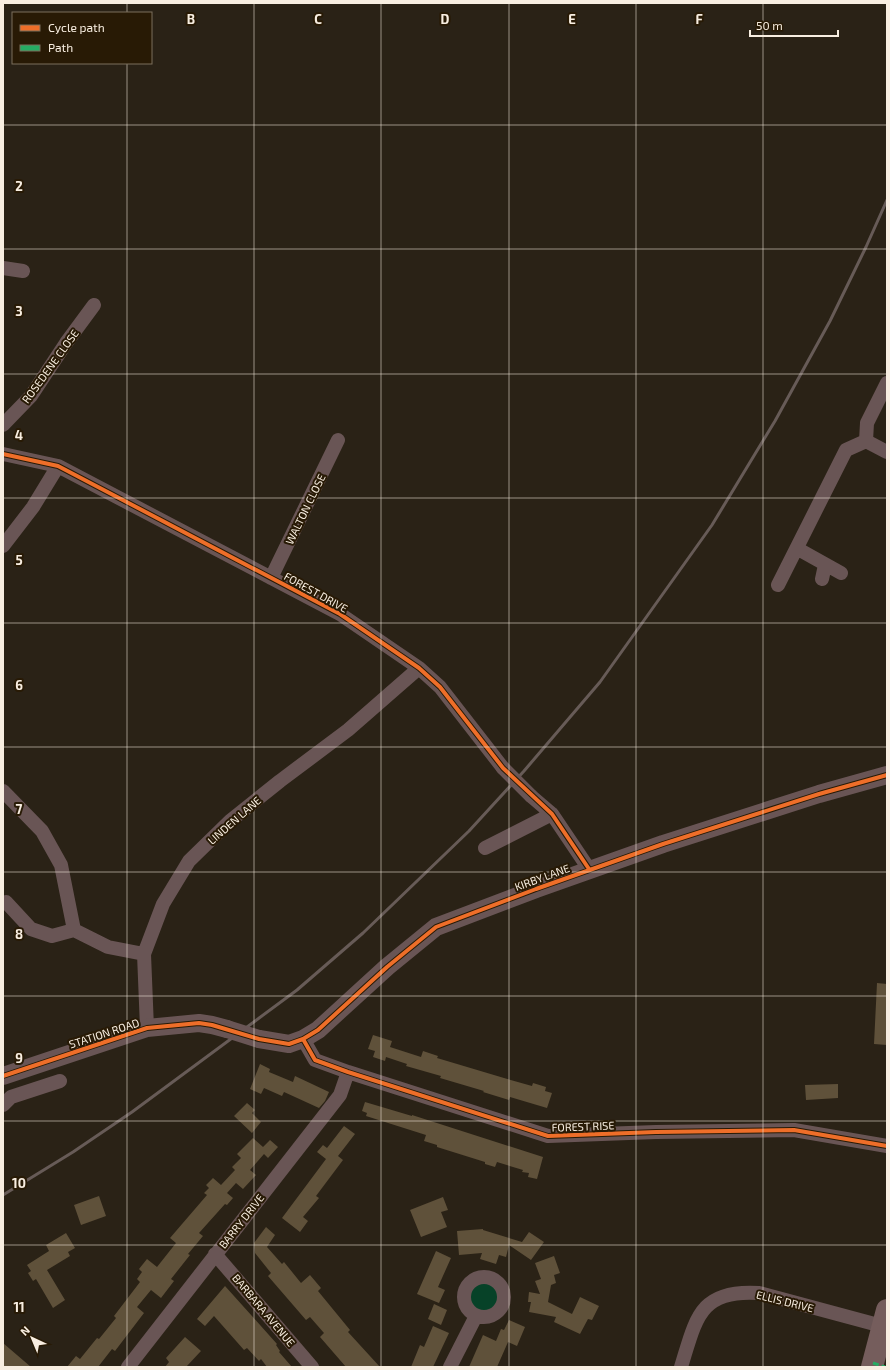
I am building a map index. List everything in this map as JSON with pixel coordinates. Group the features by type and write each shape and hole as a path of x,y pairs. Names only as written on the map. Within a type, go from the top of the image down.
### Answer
{"main road":[{"path":"872,1367 885,1318"}],"street":[{"path":"3,268 22,271"},
{"name":"ROSEDENE CLOSE","path":"3,425 31,396 66,343 94,305"},
{"path":"866,441 867,423 887,383"},
{"name":"WALTON CLOSE","path":"271,578 338,440"},
{"path":"866,441 887,452"},
{"path":"778,585 798,549 846,450 866,441"},
{"name":"FOREST DRIVE","path":"3,454 58,466 340,614 419,668 440,687 503,768 531,796 552,814 589,869"},
{"path":"3,546 33,507 58,466"},
{"path":"798,549 823,572 841,573"},
{"name":"LINDEN LANE","path":"147,1028 144,954 163,904 189,861 230,821 348,730 419,668"},
{"name":"KIRBY LANE","path":"259,1039 288,1044 303,1039 318,1030 387,967 436,927 589,869 663,844 804,799 887,775"},
{"path":"3,791 42,831 61,865 74,930"},
{"path":"485,848 552,814"},
{"path":"6,902 31,929 52,936 74,930 108,947 144,954"},
{"name":"STATION ROAD","path":"3,1076 147,1028 199,1023 227,1029 259,1039"},
{"name":"FOREST RISE","path":"303,1039 315,1060 548,1136 656,1132 794,1130 887,1146"},
{"name":"BARRY DRIVE","path":"128,1367 340,1094 348,1072"},
{"path":"3,1105 11,1097 60,1080"},
{"name":"BARBARA AVENUE","path":"215,1254 312,1367"},
{"name":"ELLIS DRIVE","path":"681,1367 696,1321 708,1305 724,1295 742,1292 759,1293 885,1318"},
{"path":"450,1367 476,1316"}],"green space":[{"path":"484,1282 495,1286 499,1297 495,1308 484,1312 473,1308 469,1297 473,1286"}],"building":[{"path":"877,983 887,984 887,1045 874,1044"},
{"path":"373,1035 392,1041 390,1047 421,1057 423,1051 438,1056 437,1058 504,1078 532,1086 533,1083 546,1087 545,1091 552,1093 547,1108 510,1097 509,1100 483,1092 484,1091 440,1078 441,1076 406,1066 407,1064 386,1057 385,1061 373,1057 375,1051 368,1049"},
{"path":"260,1064 270,1069 269,1072 293,1082 295,1076 329,1092 325,1101 319,1108 284,1092 282,1096 264,1088 261,1094 250,1089"},
{"path":"838,1084 838,1098 806,1100 805,1085"},
{"path":"365,1102 412,1115 543,1157 537,1179 528,1177 529,1173 522,1172 523,1170 497,1162 495,1167 485,1164 485,1162 437,1147 437,1145 424,1141 426,1135 366,1116 367,1113 362,1111"},
{"path":"247,1103 255,1110 252,1113 261,1122 252,1133 234,1116"},
{"path":"344,1126 355,1134 338,1156 343,1160 316,1196 319,1198 303,1217 308,1221 300,1232 282,1218 326,1159 317,1152 323,1145 327,1148"},
{"path":"253,1138 263,1147 270,1140 278,1147 268,1158 264,1154 250,1170 256,1175 243,1189 236,1183 227,1193 233,1198 227,1205 225,1204 199,1233 203,1236 188,1254 190,1255 171,1279 174,1281 161,1298 151,1290 137,1307 144,1313 115,1351 112,1349 98,1367 67,1367 76,1356 80,1359 97,1338 99,1339 116,1318 114,1316 140,1282 137,1279 142,1272 139,1269 147,1259 157,1267 176,1243 170,1238 207,1195 204,1193 209,1188 206,1185 213,1178 221,1185 235,1170 232,1167 241,1158 237,1154"},
{"path":"99,1196 106,1216 81,1225 74,1205"},
{"path":"443,1197 448,1210 441,1212 447,1227 421,1237 410,1210"},
{"path":"266,1227 275,1235 267,1247 282,1264 284,1262 301,1283 310,1275 321,1288 318,1291 350,1330 348,1332 380,1367 346,1367 320,1337 324,1333 310,1317 306,1320 268,1276 271,1273 255,1253 254,1243"},
{"path":"483,1229 522,1242 529,1232 544,1242 531,1260 509,1245 506,1257 499,1255 496,1264 480,1259 482,1253 459,1255 457,1231"},
{"path":"66,1233 75,1248 68,1252 70,1256 47,1270 65,1300 53,1308 36,1279 33,1281 28,1273 31,1271 27,1265 49,1251 46,1245"},
{"path":"436,1251 451,1258 438,1287 445,1290 439,1303 417,1294"},
{"path":"554,1256 560,1273 554,1275 556,1283 551,1285 548,1302 572,1314 580,1297 599,1306 592,1320 588,1319 580,1334 554,1322 556,1317 529,1312 531,1302 528,1302 529,1292 540,1294 535,1281 541,1279 535,1263"},
{"path":"225,1286 277,1344 276,1345 280,1351 279,1352 292,1367 267,1367 261,1359 259,1361 247,1348 244,1350 214,1316 205,1326 197,1319"},
{"path":"434,1304 447,1310 441,1325 428,1319"},
{"path":"509,1320 525,1327 517,1346 508,1342 497,1367 469,1367 483,1335 496,1341 501,1329 504,1330"},
{"path":"433,1326 449,1333 433,1367 411,1367 420,1345 424,1347"},
{"path":"185,1337 201,1351 186,1367 165,1367 169,1362 166,1358"},
{"path":"3,1343 31,1367 3,1367"}],"railway":[{"path":"3,1195 73,1152 132,1112 297,990 363,933 469,831 524,771 600,682 712,525 775,421 830,321 887,200"}],"marked path":[{"path":"873,1363 885,1367"}],"cycle path":[{"path":"3,454 58,466 340,614 419,668 440,687 503,768 552,814 589,869"},
{"path":"3,1076 147,1028 199,1023 212,1025 259,1039 289,1044 303,1039 318,1030 387,967 436,927 536,889 663,844 819,794 887,775"},
{"path":"303,1039 315,1060 548,1136 656,1132 794,1130 887,1146"}]}
